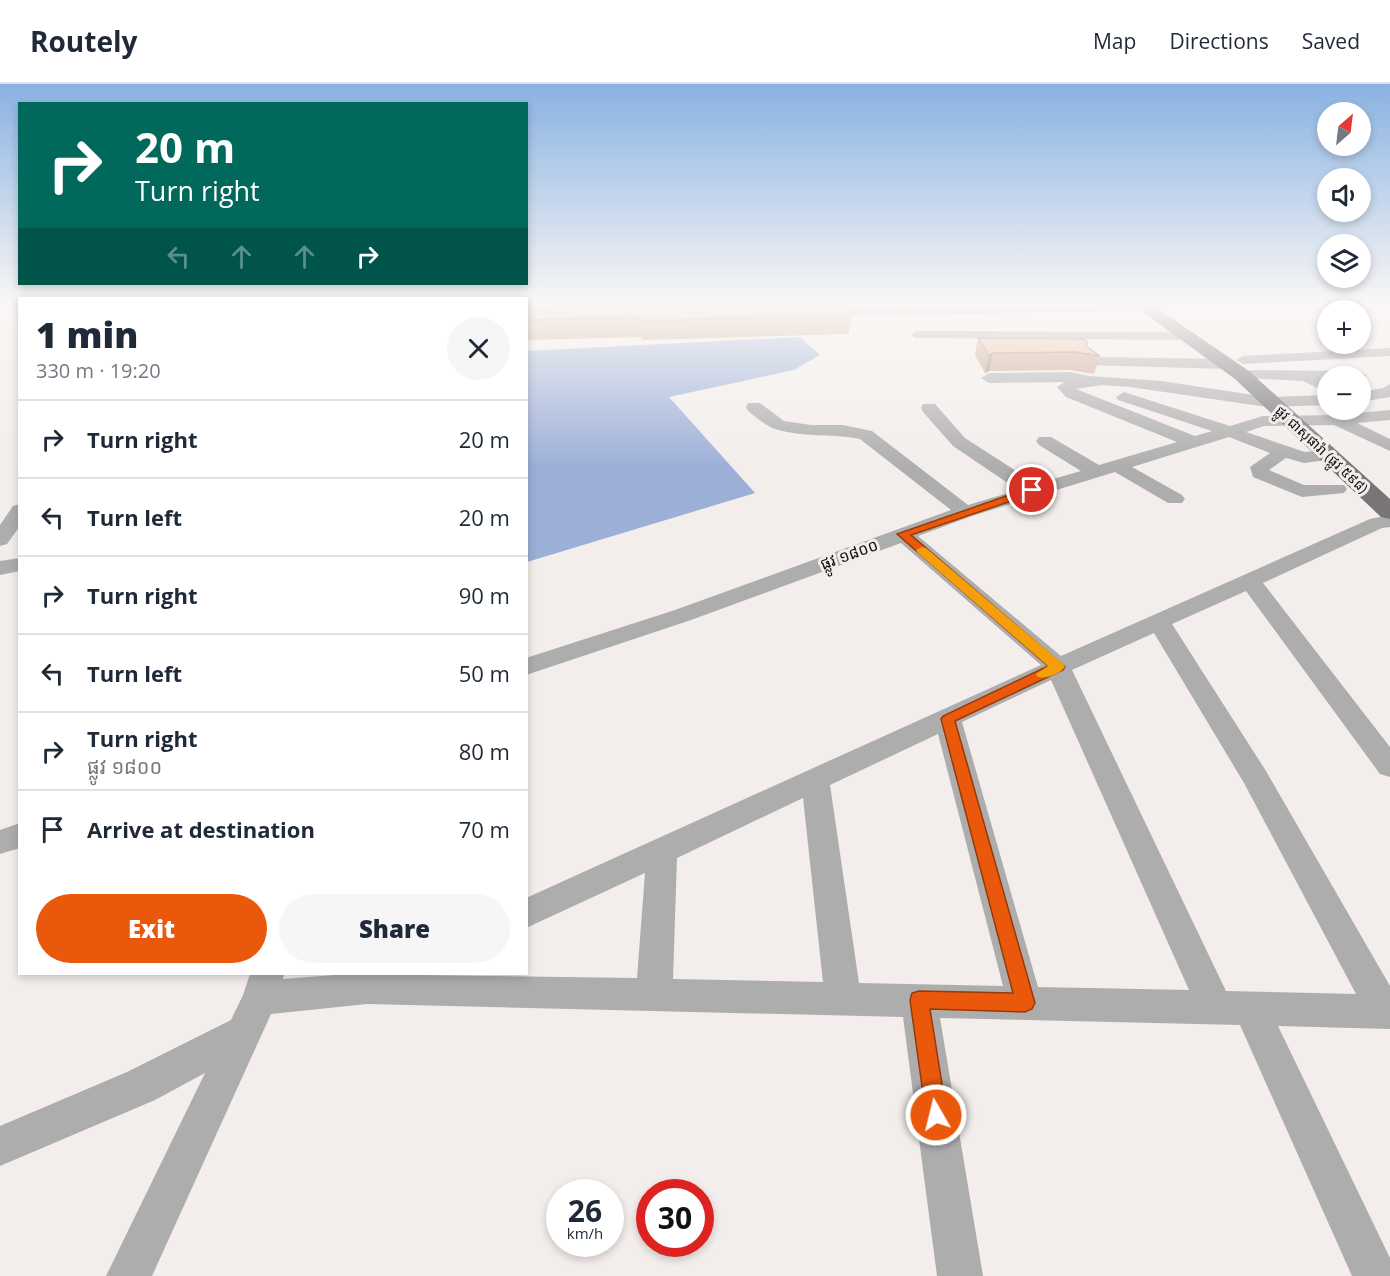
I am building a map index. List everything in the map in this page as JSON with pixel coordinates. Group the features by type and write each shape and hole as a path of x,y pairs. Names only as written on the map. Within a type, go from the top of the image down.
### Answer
{"main road":[{"name":"ផ្លូវ ជាសុផារ៉ា (ផ្លូវ ៥៩៨)","path":"1224,358 1243,369 1271,402 1292,412"},
{"name":"ផ្លូវ ជាសុផារ៉ា (ផ្លូវ ៥៩៨)","path":"1227,358 1292,412 1328,455 1390,512"},
{"name":"ផ្លូវ ជាសុផារ៉ា (ផ្លូវ ៥៩៨)","path":"1313,420 1390,489"}],"street":[{"path":"1243,369 1341,358"},
{"path":"1091,362 1154,362 1317,376"},
{"path":"1154,362 1172,388"},
{"path":"1306,376 1317,382"},
{"path":"989,378 1070,377 1284,452 1304,458 1328,455"},
{"path":"1194,442 1072,394 1065,389 1074,381 1091,385 1133,382 1271,402"},
{"path":"1371,381 1390,389 1389,392 1371,395"},
{"path":"1292,412 1317,404"},
{"path":"754,407 779,425 811,430 843,430 866,435 965,512"},
{"path":"929,408 959,442 1032,490"},
{"name":"ផ្លូវ ១៨០០","path":"528,666 683,615 903,534 1032,490 1292,412 1317,420"},
{"name":"ផ្លូវ ១៨០០","path":"1371,417 1390,415"},
{"path":"1337,420 1390,446"},
{"path":"1045,441 1095,471"},
{"path":"1284,452 1259,467 1260,473 1302,491 1338,489 1369,494"},
{"path":"1304,458 1338,489"},
{"path":"1116,465 1175,499"},
{"path":"0,540 18,513"},
{"path":"528,913 1058,667 1377,522 1390,521"},
{"path":"903,534 1058,667 1233,1008 1375,1276"},
{"path":"0,568 18,564"},
{"path":"1250,581 1390,767"},
{"path":"1159,622 1256,779 1387,1012"},
{"path":"948,719 1025,1003"},
{"path":"814,781 843,999"},
{"path":"0,842 18,836"},
{"path":"654,995 662,851"},
{"path":"0,1146 141,1086 257,1001 383,981 654,995 1387,1012"},
{"path":"919,1000 960,1276"},
{"path":"129,1276 257,1001"}],"water":[{"path":"528,358 815,358 794,370 669,397 755,493 528,562"}],"slow traffic":[{"path":"922,550 1058,667 1043,674"}],"route":[{"path":"936,1115 919,1000 1025,1003 948,719 1058,667 903,534 1032,490"}]}
